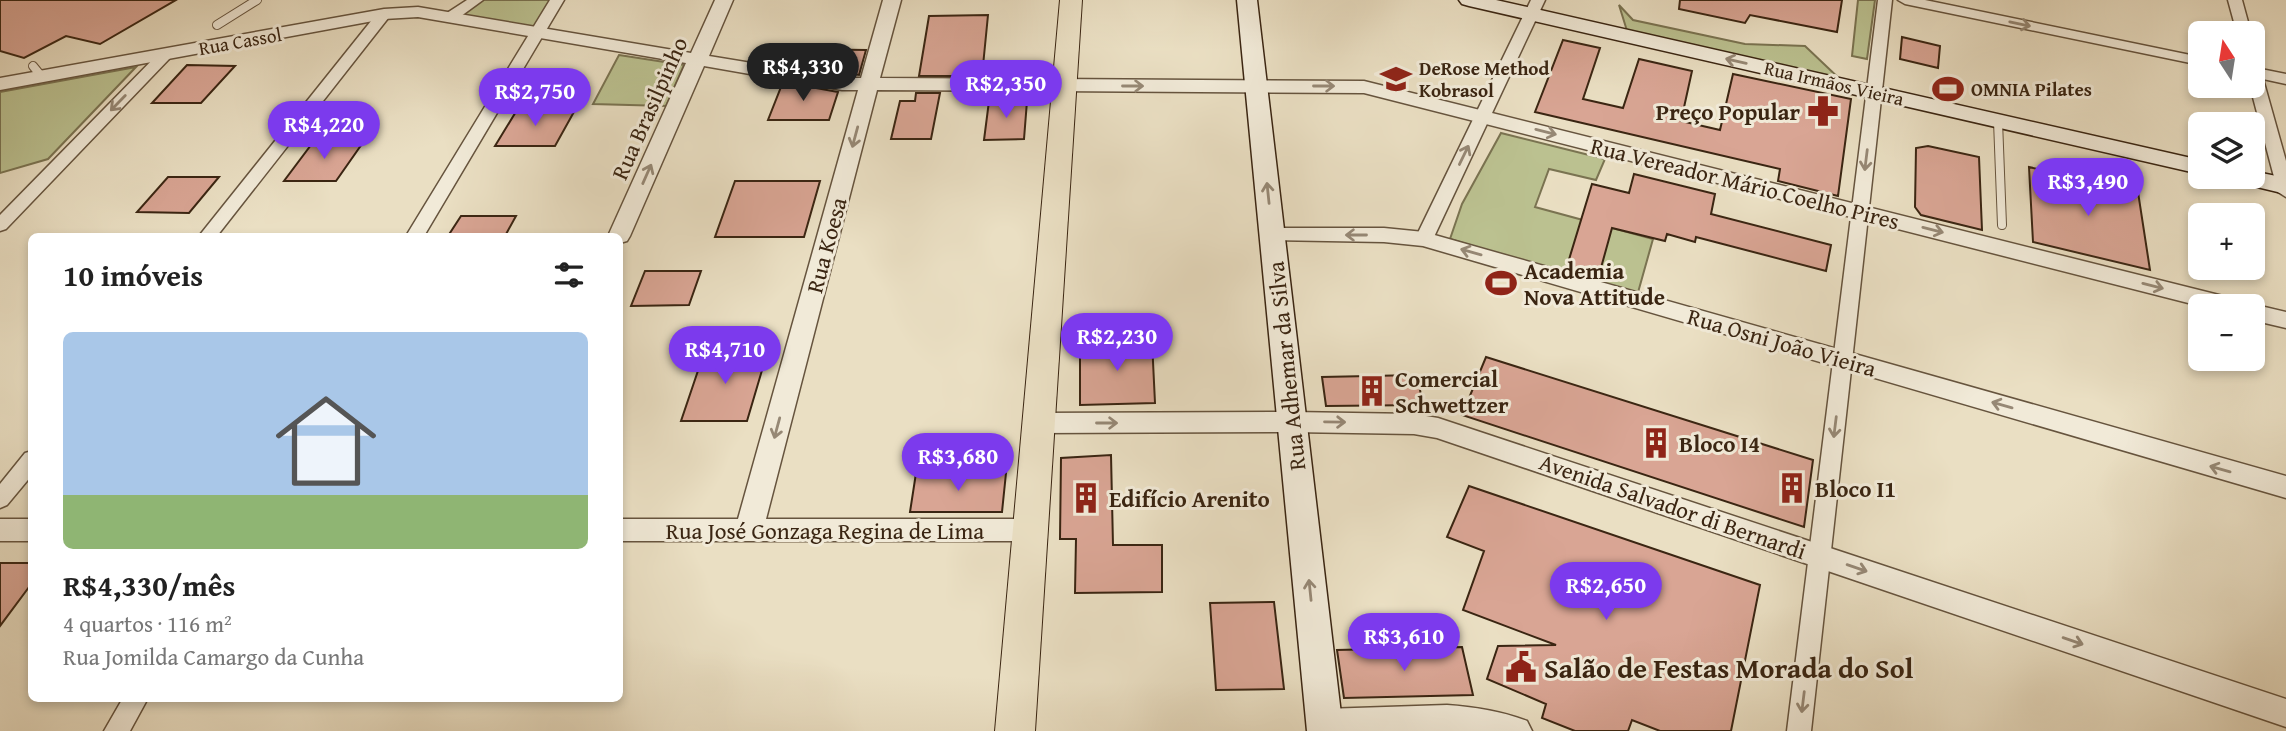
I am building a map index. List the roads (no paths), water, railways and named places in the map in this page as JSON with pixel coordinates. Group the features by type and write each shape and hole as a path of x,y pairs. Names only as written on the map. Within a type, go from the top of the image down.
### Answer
{"main road":[{"path":"1015,731 1071,0"},
{"name":"Rua Adhemar da Silva","path":"1247,0 1324,727"},
{"name":"Rua Irmãos Vieira","path":"1469,0 1535,7 1874,92 2188,164"},
{"path":"2265,183 2285,188"}],"street":[{"path":"452,16 476,0"},
{"path":"417,233 557,0"},
{"name":"Rua Brasilpinho","path":"620,233 724,0"},
{"name":"Rua Koesa","path":"749,530 892,0"},
{"path":"1799,731 1885,0"},
{"path":"1905,0 2188,59"},
{"path":"2235,0 2241,21"},
{"path":"1424,239 1535,7"},
{"name":"Rua Cassol","path":"0,84 38,71 166,54 384,14 418,12 842,84 869,86"},
{"path":"210,233 384,14"},
{"path":"0,225 166,54"},
{"path":"2265,73 2286,79"},
{"name":"Rua Vereador Mário Coelho Pires","path":"869,86 1364,87 2188,295"},
{"path":"2261,98 2285,188"},
{"name":"Rua Osni João Vieira","path":"1272,235 1384,234 1424,239 2286,487"},
{"path":"2265,315 2286,320"},
{"name":"Avenida Salvador di Bernardi","path":"1039,423 1292,422 1414,424 1438,428 2286,713"},
{"path":"0,499 28,465"},
{"path":"0,530 28,530"},
{"name":"Rua José Gonzaga Regina de Lima","path":"623,530 1031,530"},
{"path":"116,731 134,702"},
{"path":"1324,727 1447,721 1505,727 1516,731"}],"lane":[{"path":"217,25 257,0"},
{"path":"1998,121 2002,225"}],"place":[{"name":"DeRose Method Kobrasol","path":"1396,79"},
{"name":"OMNIA Pilates","path":"1948,89"},
{"name":"Preço Popular","path":"1823,111"},
{"name":"Academia Nova Attitude","path":"1501,283"},
{"name":"Comercial Schwettzer","path":"1372,391"},
{"name":"Bloco I4","path":"1656,443"},
{"name":"Bloco I1","path":"1792,488"},
{"name":"Edifício Arenito","path":"1086,498"},
{"name":"Salão de Festas Morada do Sol","path":"1521,667"}]}
